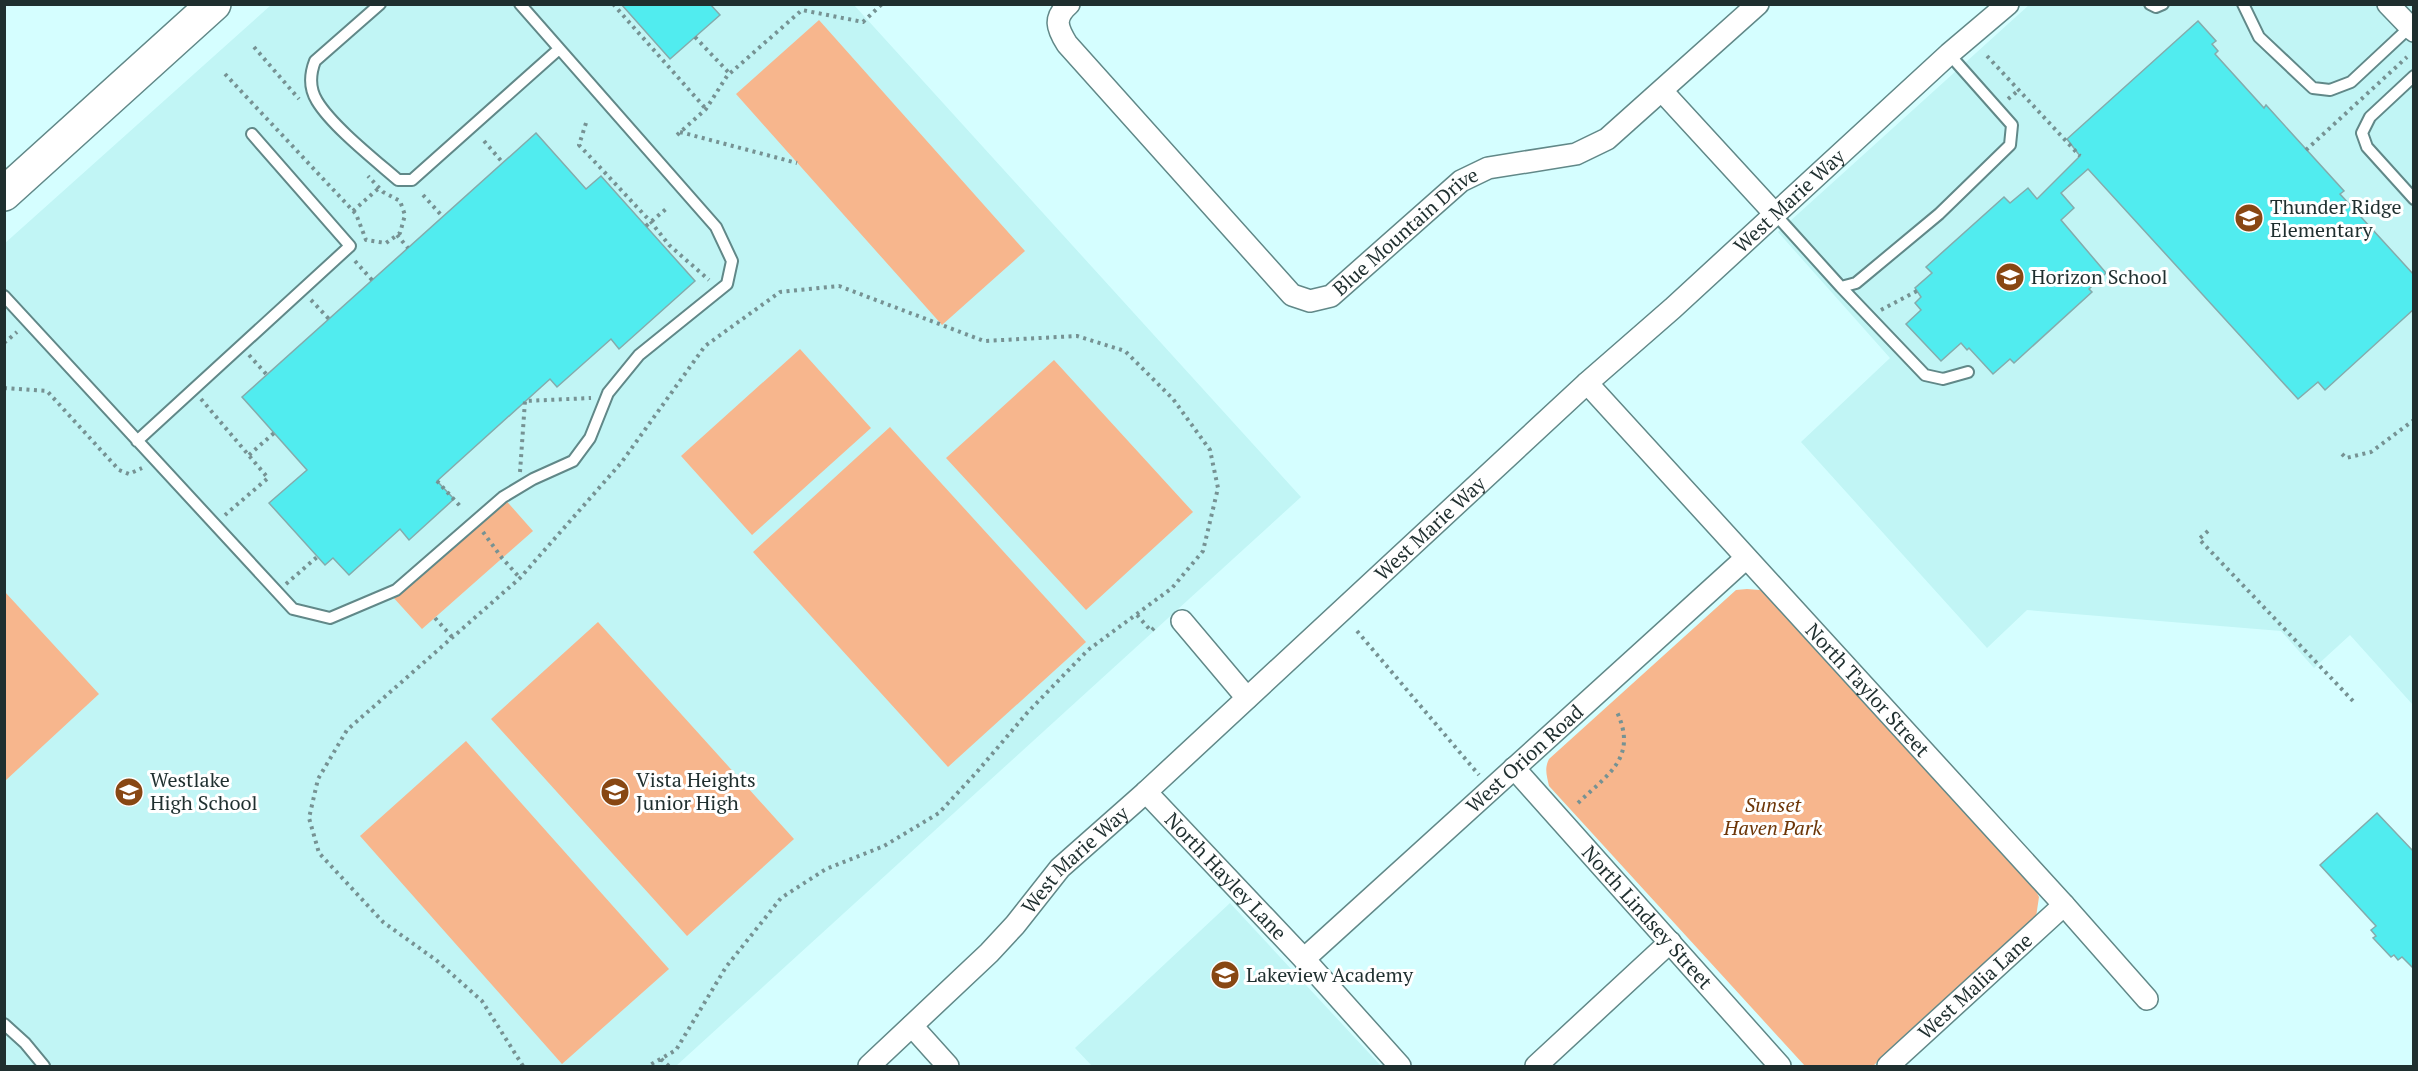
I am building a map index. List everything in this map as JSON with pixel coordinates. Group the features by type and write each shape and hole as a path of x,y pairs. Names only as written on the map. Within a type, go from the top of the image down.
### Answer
{"main road":[{"path":"4,194 214,4"}],"street":[{"name":"Blue Mountain Drive","path":"1063,13 1058,29 1067,44 1292,295 1310,301 1330,296 1461,181 1488,168 1576,154 1607,139 1758,4"},
{"name":"West Marie Way","path":"869,1066 989,953 1015,925 1060,868 1146,792 1587,383 1673,308 1949,54 2008,4"},
{"path":"2388,4 2412,29"},
{"path":"1662,91 1775,214"},
{"name":"North Taylor Street","path":"1587,383 2064,904 2147,999"},
{"name":"West Orion Road","path":"1304,959 1746,558"},
{"path":"1182,621 1247,698"},
{"name":"North Lindsey Street","path":"1514,768 1780,1066"},
{"name":"North Hayley Lane","path":"1146,792 1304,959 1400,1066"},
{"name":"West Malia Lane","path":"1888,1066 2064,904"},
{"path":"1536,1066 1670,942"},
{"path":"912,1026 948,1066"}],"lane":[{"path":"380,4 315,61 310,72 311,84 316,100 329,115 398,180 412,180 560,50"},
{"path":"4,296 293,609 330,618 396,590 503,497 573,461 590,438 607,397 639,355 727,284 732,261 716,227 520,4"},
{"path":"2150,4 2156,7 2163,4"},
{"path":"2243,4 2259,37 2313,88 2330,90 2351,82 2412,29"},
{"path":"1841,287 1856,283 1939,214 2010,145 2012,125 1949,54"},
{"path":"2414,76 2370,117 2362,133 2367,147 2414,199"},
{"path":"138,441 350,246 252,134"},
{"path":"1775,214 1925,375 1943,379 1968,372"},
{"path":"4,1024 25,1043 44,1066"}],"path":[{"path":"613,4 706,109"},
{"path":"797,163 678,134 706,109 730,74 802,10 863,22 882,4"},
{"path":"695,37 730,74"},
{"path":"254,47 301,100"},
{"path":"1988,56 2080,156"},
{"path":"2306,150 2407,57"},
{"path":"225,74 353,211 366,240 386,243 400,233 405,215 400,201 382,192 363,170"},
{"path":"2008,99 2019,90"},
{"path":"586,123 579,145 651,222 669,245 710,281"},
{"path":"484,141 503,163"},
{"path":"353,211 379,188"},
{"path":"423,195 443,217"},
{"path":"646,226 666,209"},
{"path":"397,235 408,248"},
{"path":"353,259 372,280"},
{"path":"523,1066 482,1001 436,960 383,922 319,853 309,818 318,779 347,730 520,578 621,463 705,346 780,292 839,286 984,341 1077,336 1125,351 1173,399 1210,450 1218,488 1203,551 1172,588 1088,650 1027,713 939,813 884,846 826,869 781,898 726,967 676,1050 648,1066"},
{"path":"1880,310 1917,291"},
{"path":"309,298 328,319"},
{"path":"4,342 17,332"},
{"path":"248,354 267,375"},
{"path":"4,388 47,390 119,470 129,474 142,468"},
{"path":"519,488 525,401 607,397"},
{"path":"200,398 268,478 225,515"},
{"path":"2342,454 2346,458 2370,452 2414,420"},
{"path":"249,455 274,433"},
{"path":"437,481 461,507"},
{"path":"476,520 502,558 520,578"},
{"path":"2208,531 2199,539 2353,701"},
{"path":"276,592 317,557"},
{"path":"1137,615 1151,631 1155,627"},
{"path":"435,618 453,638"},
{"path":"1357,631 1479,776"},
{"path":"1578,803 1617,766 1624,753 1625,736 1617,712"},
{"path":"662,1059 669,1066"}],"shaded area":[{"name":"Vista Heights Junior High","path":"271,5 854,5 1301,497 676,1066 5,1066 4,244"},
{"path":"2029,5 2413,5 2413,705 2350,635 2314,668 2281,631 2027,610 1987,648 1801,442 1890,358 1778,232"},
{"name":"Lakeview Academy","path":"1230,903 1381,1066 1092,1066 1075,1048"}],"green space":[{"path":"819,20 1025,251 942,325 736,94"},
{"path":"800,349 871,428 752,535 681,456"},
{"path":"1054,360 1193,512 1086,610 946,458"},
{"path":"890,427 1086,642 948,767 753,552"},
{"path":"503,497 533,531 422,629 392,596"},
{"name":"Sunset Haven Park","path":"1736,590 1760,590 1770,597 2034,887 2039,897 2036,917 1873,1066 1805,1066 1549,786 1546,769 1549,759"},
{"path":"5,592 99,694 5,781"},
{"path":"598,622 794,839 687,936 491,719"},
{"path":"466,741 669,969 562,1064 360,836"}],"building":[{"path":"621,4 710,4 720,15 670,59"},
{"path":"2198,21 2216,41 2212,44 2218,51 2215,54 2264,108 2266,105 2344,191 2340,194 2414,275 2414,309 2325,390 2318,382 2298,399 2088,169 2061,193 2074,208 2061,220 2106,273 2089,289 2092,292 2014,363 2010,359 1993,374 1969,348 1967,350 1961,343 1941,361 1906,324 1921,310 1915,303 1921,297 1915,288 1932,273 1926,267 2004,197 2010,203 2028,188 2037,199 2080,156 2067,139"},
{"path":"536,133 586,189 601,176 695,281 619,349 611,339 557,387 550,379 437,481 454,499 409,540 400,529 349,575 333,558 325,565 269,503 307,470 242,397"},
{"path":"2377,813 2414,852 2414,969 2402,957 2398,960 2394,955 2391,957 2373,938 2376,936 2371,930 2376,926 2320,865"}],"place":[{"name":"Thunder Ridge Elementary","path":"2249,218"},
{"name":"Horizon School","path":"2010,277"},
{"name":"Westlake High School","path":"129,792"},
{"name":"Vista Heights Junior High","path":"615,792"},
{"name":"Lakeview Academy","path":"1225,975"}]}
